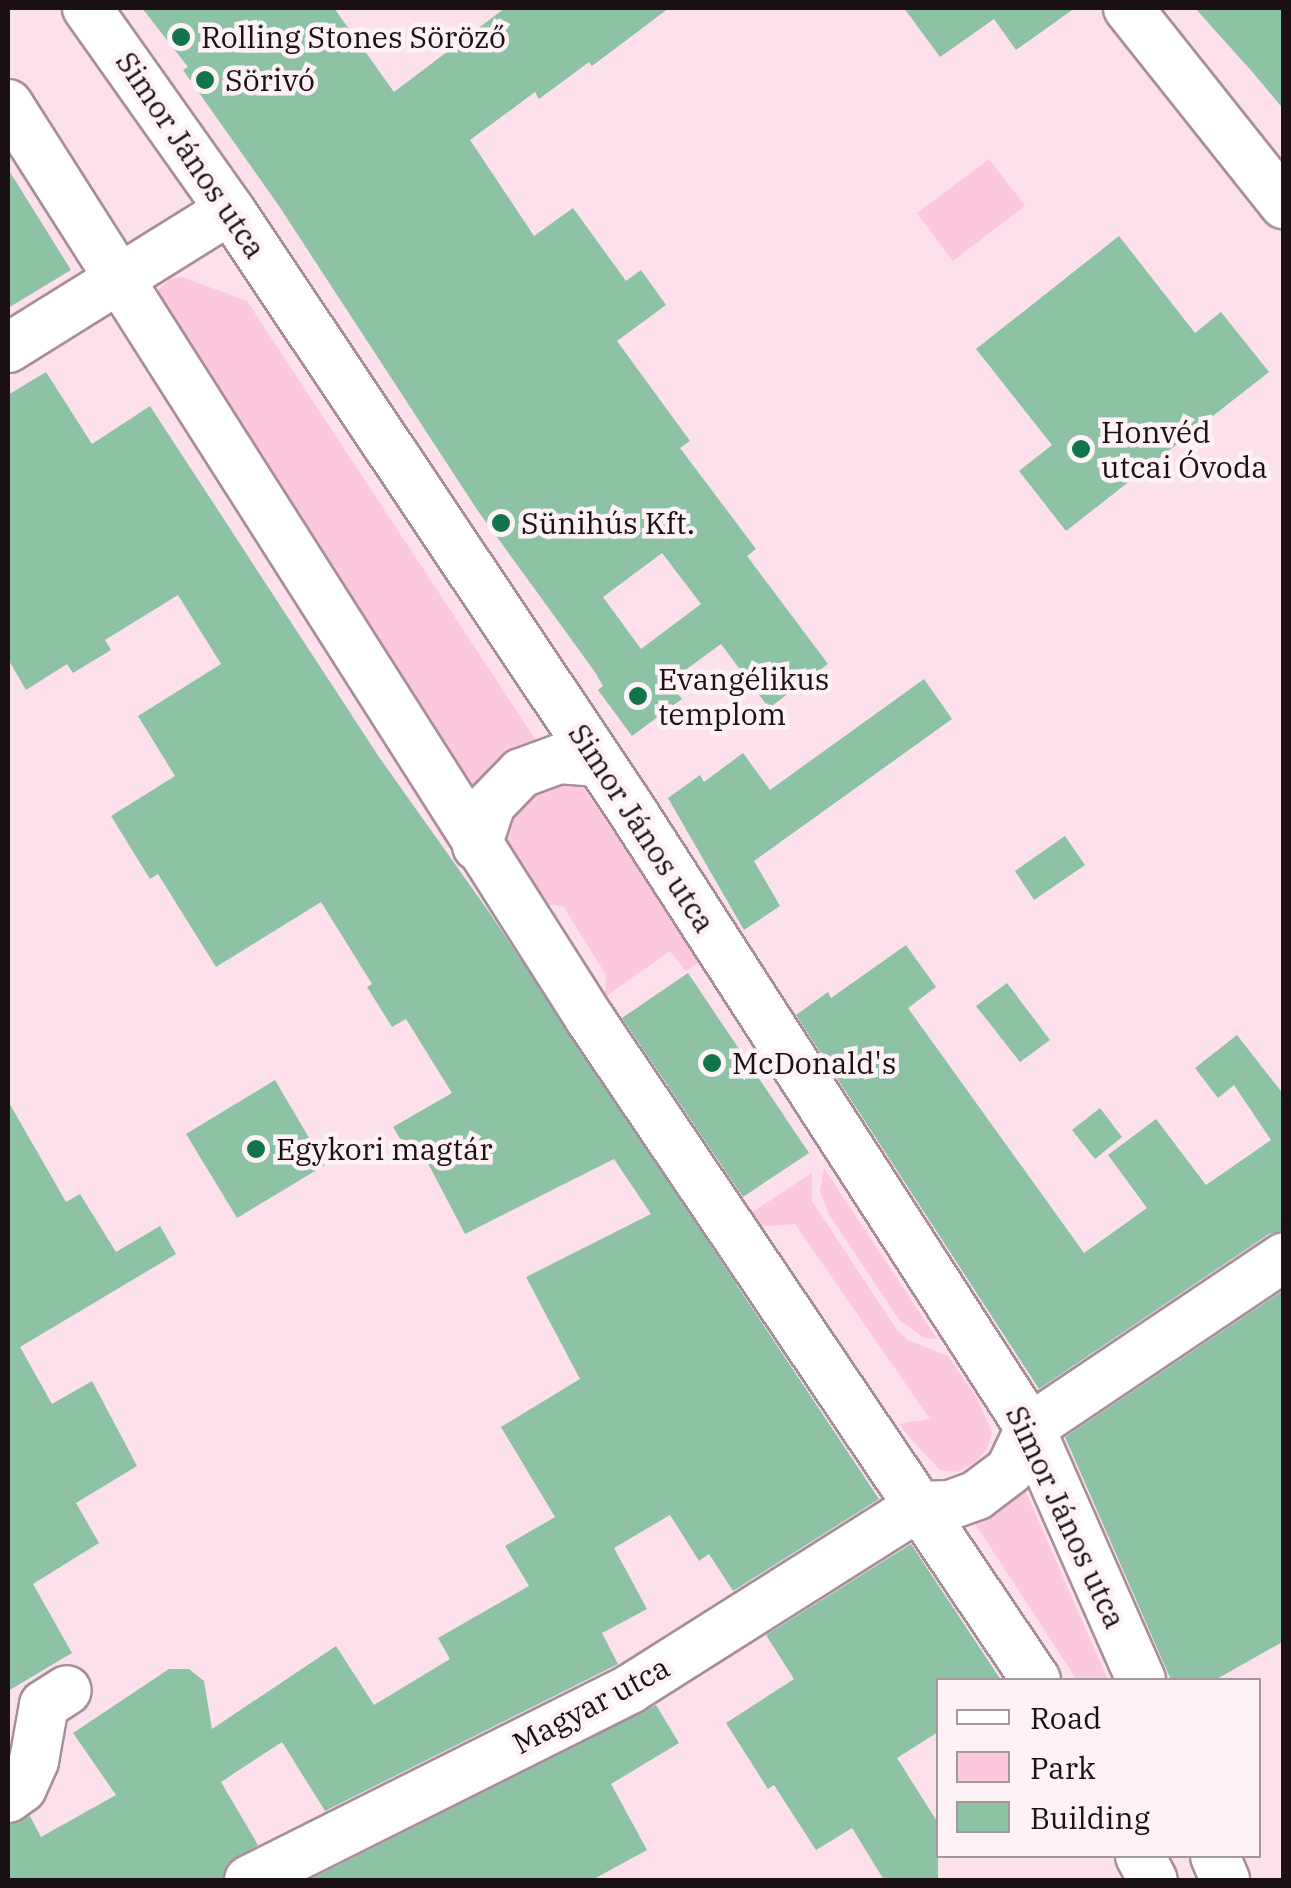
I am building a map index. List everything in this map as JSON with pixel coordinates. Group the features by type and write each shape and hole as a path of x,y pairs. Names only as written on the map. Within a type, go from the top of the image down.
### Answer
{"street":[{"path":"1128,8 1284,204"},
{"name":"Simor János utca","path":"101,12 598,762 1030,1428 1140,1678"},
{"path":"8,104 478,846 1035,1678"},
{"path":"8,348 230,210"},
{"path":"478,846 490,804 521,772 559,758 598,762"},
{"path":"920,1506 950,1504 993,1485 1010,1470 1030,1428 1284,1257"},
{"name":"Magyar utca","path":"248,1880 630,1689 920,1506"},
{"path":"8,1798 22,1788 34,1761 44,1706 66,1690"}],"green space":[{"path":"989,159 1025,206 953,261 917,213"},
{"path":"182,277 247,301 541,748 476,796 157,301 159,289 170,279"},
{"path":"572,770 701,961 686,971 670,951 605,997 606,975 563,906 546,904 494,821 506,804"},
{"path":"824,1168 937,1339 925,1338 900,1321 830,1216 820,1192"},
{"path":"812,1173 812,1201 897,1330 908,1340 948,1356 977,1398 992,1432 987,1449 974,1463 957,1472 940,1470 899,1424 930,1419 795,1224 760,1226 751,1213"},
{"path":"1021,1481 1107,1678 1076,1678 972,1519"}],"building":[{"path":"142,8 334,8 394,92 505,8 669,8 592,66 589,62 539,99 535,92 470,140 534,236 573,208 626,281 641,270 666,305 617,341 690,441 680,448 756,549 747,556 828,664 769,708 721,644 669,682 682,699 632,736 598,690 603,686 595,672 478,511 279,206 183,70 188,67","holes":["662,553 701,604 641,649 603,597"]},
{"path":"904,8 1075,8 1016,50 994,19 940,57"},
{"path":"1195,8 1284,8 1284,110 1255,75"},
{"path":"8,169 71,270 8,308"},
{"path":"1119,236 1195,333 1221,312 1269,372 1066,531 1019,471 1052,445 976,349"},
{"path":"46,372 92,444 150,406 379,757 489,912 879,1499 733,1591 709,1554 699,1561 670,1515 614,1548 647,1609 602,1633 618,1664 325,1811 282,1742 221,1782 258,1845 227,1864 222,1880 8,1880 8,1825 30,1816 41,1837 116,1795 73,1733 169,1669 189,1669 204,1681 212,1729 336,1646 374,1705 450,1659 438,1638 529,1586 505,1546 555,1517 501,1427 580,1379 526,1277 651,1214 614,1159 465,1234 420,1148 409,1154 393,1127 452,1093 406,1019 392,1027 367,987 372,984 321,902 216,967 158,874 150,879 111,816 175,776 138,716 221,664 178,595 105,640 111,650 73,673 67,664 26,690 8,659 8,395"},
{"path":"924,679 952,719 754,861 780,906 744,930 668,798 700,775 704,782 743,753 770,790"},
{"path":"1065,836 1085,865 1034,900 1015,871"},
{"path":"906,945 936,987 908,1008 1084,1253 1147,1208 1108,1155 1156,1119 1206,1185 1271,1140 1234,1085 1218,1098 1195,1068 1237,1035 1284,1095 1284,1230 1269,1234 1039,1389 796,1015 828,992 831,998"},
{"path":"688,973 809,1153 743,1197 622,1018"},
{"path":"1007,983 1050,1040 1020,1062 976,1006"},
{"name":"Egykori magtár","path":"275,1080 325,1165 237,1218 186,1134"},
{"path":"8,1101 66,1202 80,1194 116,1252 160,1226 176,1254 20,1347 52,1404 92,1381 137,1466 76,1503 99,1543 33,1584 72,1653 8,1691"},
{"path":"1100,1108 1122,1137 1095,1159 1072,1130"},
{"path":"1284,1290 1284,1641 1219,1678 1170,1678 1065,1437"},
{"path":"911,1544 1000,1678 936,1678 936,1733 897,1758 936,1820 938,1880 884,1880 852,1828 816,1850 774,1785 768,1789 726,1723 794,1679 766,1635"},
{"path":"656,1705 679,1743 611,1784 647,1850 592,1880 309,1880"}],"place":[{"name":"Rolling Stones Söröző","path":"181,37"},
{"name":"Sörivó","path":"205,80"},
{"name":"Honvéd utcai Óvoda","path":"1081,449"},
{"name":"Sünihús Kft.","path":"501,523"},
{"name":"Evangélikus templom","path":"638,696"},
{"name":"McDonald's","path":"712,1063"},
{"name":"Egykori magtár","path":"256,1149"}]}
